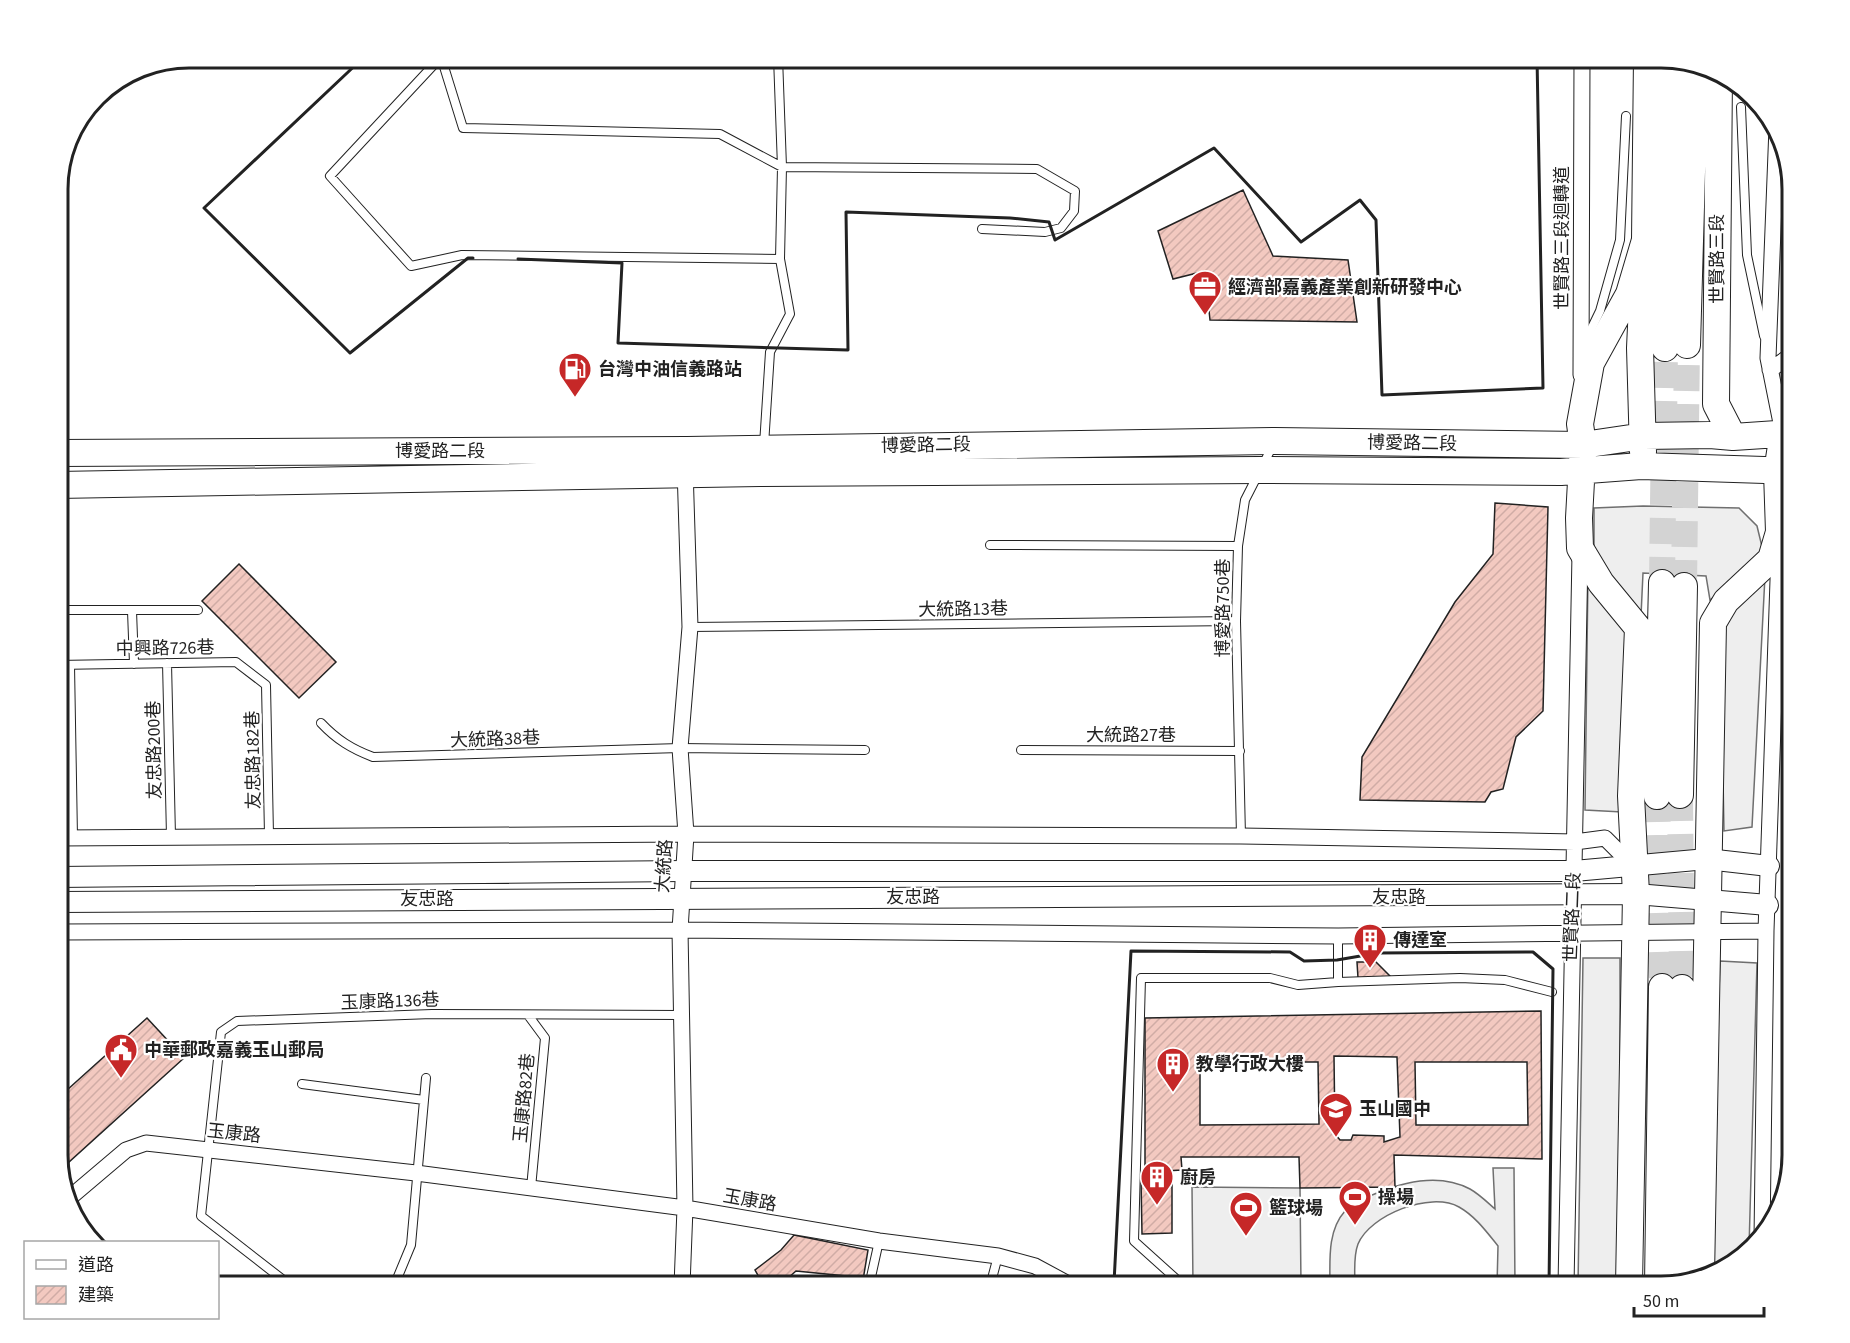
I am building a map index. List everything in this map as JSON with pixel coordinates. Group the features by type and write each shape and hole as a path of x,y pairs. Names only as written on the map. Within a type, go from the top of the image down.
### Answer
{"main road":[{"path":"1641,466 1644,436 1640,420 1640,348 1645,240 1647,68"},
{"name":"世賢路三段","path":"1671,69 1676,346 1695,72"},
{"name":"世賢路三段","path":"1719,82 1716,404 1732,437"},
{"path":"1629,1276 1636,894 1631,796 1638,628 1601,583 1581,548 1579,518 1583,445 1581,419 1591,363 1629,294 1645,240"},
{"name":"博愛路二段","path":"68,485 1275,441 1583,445 1644,436 1732,437 1782,433"},
{"name":"博愛路二段","path":"68,453 686,463"},
{"name":"博愛路二段","path":"762,460 1260,470 1582,472 1641,466 1782,471"},
{"path":"1701,1269 1713,623 1726,601 1782,546"},
{"path":"1669,796 1673,584"},
{"path":"1658,1276 1672,987 1678,1274"}],"street":[{"name":"世賢路三段迴轉道","path":"1581,419 1582,68"},
{"path":"1776,150 1769,364 1782,359"},
{"name":"世賢路三段","path":"1769,364 1782,411"},
{"name":"大統路","path":"682,1276 685,1208 680,930 687,834 680,748 690,627 686,463"},
{"name":"世賢路二段","path":"1566,1276 1571,933 1581,548"},
{"path":"1762,1222 1766,931 1782,587"},
{"path":"68,838 687,834 1241,836 1575,842 1605,838 1633,866"},
{"name":"友忠路","path":"68,877 683,871 1574,871 1707,859 1769,866"},
{"name":"友忠路","path":"68,902 1636,894 1768,905"},
{"name":"友忠路","path":"68,932 680,930 1338,936 1766,931"},
{"name":"玉康路","path":"74,1194 126,1150 146,1143 416,1173 685,1208 879,1241 998,1256 1035,1266 1054,1276"}],"lane":[{"path":"431,68 330,176 411,266 462,255 780,259"},
{"path":"444,68 463,128 720,134 782,167 1037,169 1075,190 1074,211 1061,228 1045,232 982,229"},
{"path":"762,460 770,352 790,314 780,259 782,167 778,68"},
{"name":"世賢路三段","path":"1741,107 1747,255 1769,364"},
{"path":"1581,352 1600,311 1620,240 1626,116"},
{"name":"博愛路750巷","path":"1241,836 1236,621 1238,546 1245,500 1275,441"},
{"path":"990,545 1238,546"},
{"path":"68,610 132,612 198,610"},
{"path":"132,612 134,664"},
{"name":"大統路13巷","path":"690,627 1236,621"},
{"name":"中興路726巷","path":"70,665 236,662 266,685"},
{"name":"友忠路200巷","path":"166,663 171,836"},
{"path":"68,734 70,665"},
{"name":"友忠路182巷","path":"266,685 269,835"},
{"name":"大統路38巷","path":"321,723 353,750 374,757 680,748"},
{"path":"680,748 865,750"},
{"name":"大統路27巷","path":"1021,750 1240,751"},
{"path":"1338,936 1338,982"},
{"path":"1173,1276 1134,1241 1141,978 1270,978 1298,985 1460,978 1504,980 1552,992"},
{"name":"玉康路136巷","path":"278,1276 201,1216 221,1032 237,1021 432,1014 681,1015"},
{"name":"玉康路82巷","path":"528,1016 545,1038 531,1188"},
{"path":"397,1276 411,1245 426,1078"},
{"path":"302,1084 423,1100"},
{"path":"871,1276 879,1241"},
{"path":"993,1276 998,1256"}],"shaded area":[{"path":"1643,506 1739,508 1757,526 1764,555 1710,600 1706,576 1643,573 1641,616 1594,556 1594,508"},
{"path":"1588,573 1631,630 1622,812 1585,810"},
{"path":"1765,576 1752,827 1724,831 1720,623"},
{"path":"1583,958 1620,958 1620,1276 1578,1276"},
{"path":"1720,961 1757,963 1749,1237 1735,1251 1710,1265"},
{"name":"操場","path":"1493,1168 1514,1168 1515,1276 1497,1276 1498,1246 1475,1219 1459,1207 1433,1202 1402,1209 1375,1224 1365,1233 1356,1249 1355,1276 1330,1276 1332,1237 1339,1219 1352,1205 1369,1196 1411,1182 1447,1181 1470,1189 1495,1209"},
{"name":"籃球場","path":"1192,1187 1300,1188 1301,1276 1193,1276"}],"building":[{"path":"1243,190 1273,256 1348,260 1357,322 1210,320 1205,271 1173,279 1158,231"},
{"path":"1495,503 1548,507 1543,711 1516,737 1503,789 1491,792 1485,802 1360,800 1362,757 1455,602 1493,554"},
{"path":"239,564 336,662 299,698 202,601"},
{"name":"傳達室","path":"1357,962 1376,962 1391,977 1358,978"},
{"name":"教學行政大樓","path":"1541,1011 1542,1159 1394,1155 1395,1187 1300,1188 1299,1157 1181,1157 1182,1170 1145,1172 1145,1018","holes":["1334,1056 1397,1057 1400,1137 1384,1142 1384,1136 1353,1135 1351,1140 1340,1140 1335,1134","1200,1062 1318,1062 1319,1124 1200,1125","1415,1062 1527,1062 1528,1125 1416,1125"]},
{"name":"中華郵政嘉義玉山郵局","path":"147,1018 184,1058 68,1163 68,1089"},
{"name":"廚房","path":"1172,1177 1172,1233 1142,1234 1141,1179"},
{"path":"794,1235 868,1250 864,1276 796,1271 790,1276 758,1276 755,1270 781,1250"}],"tunnel":[{"path":"1684,586 1687,345"},
{"path":"1662,583 1665,348"},
{"path":"1680,795 1682,988"},
{"path":"1657,796 1662,987"}],"wall":[{"path":"352,68 204,208 350,353 468,258 473,258"},
{"path":"518,259 622,263 618,343 848,350 846,212 1010,218 1049,222 1055,240 1214,148 1301,242 1360,200 1376,220 1382,395 1543,388 1537,68"},
{"path":"1114,1276 1131,951 1290,952 1304,961 1337,960 1378,953 1533,952 1553,969 1549,1276"}],"place":[{"name":"經濟部嘉義產業創新研發中心","path":"1205,316"},
{"name":"台灣中油信義路站","path":"575,398"},
{"name":"傳達室","path":"1370,969"},
{"name":"中華郵政嘉義玉山郵局","path":"121,1079"},
{"name":"教學行政大樓","path":"1173,1093"},
{"name":"玉山國中","path":"1336,1138"},
{"name":"廚房","path":"1157,1206"},
{"name":"操場","path":"1355,1226"},
{"name":"籃球場","path":"1246,1237"}]}
